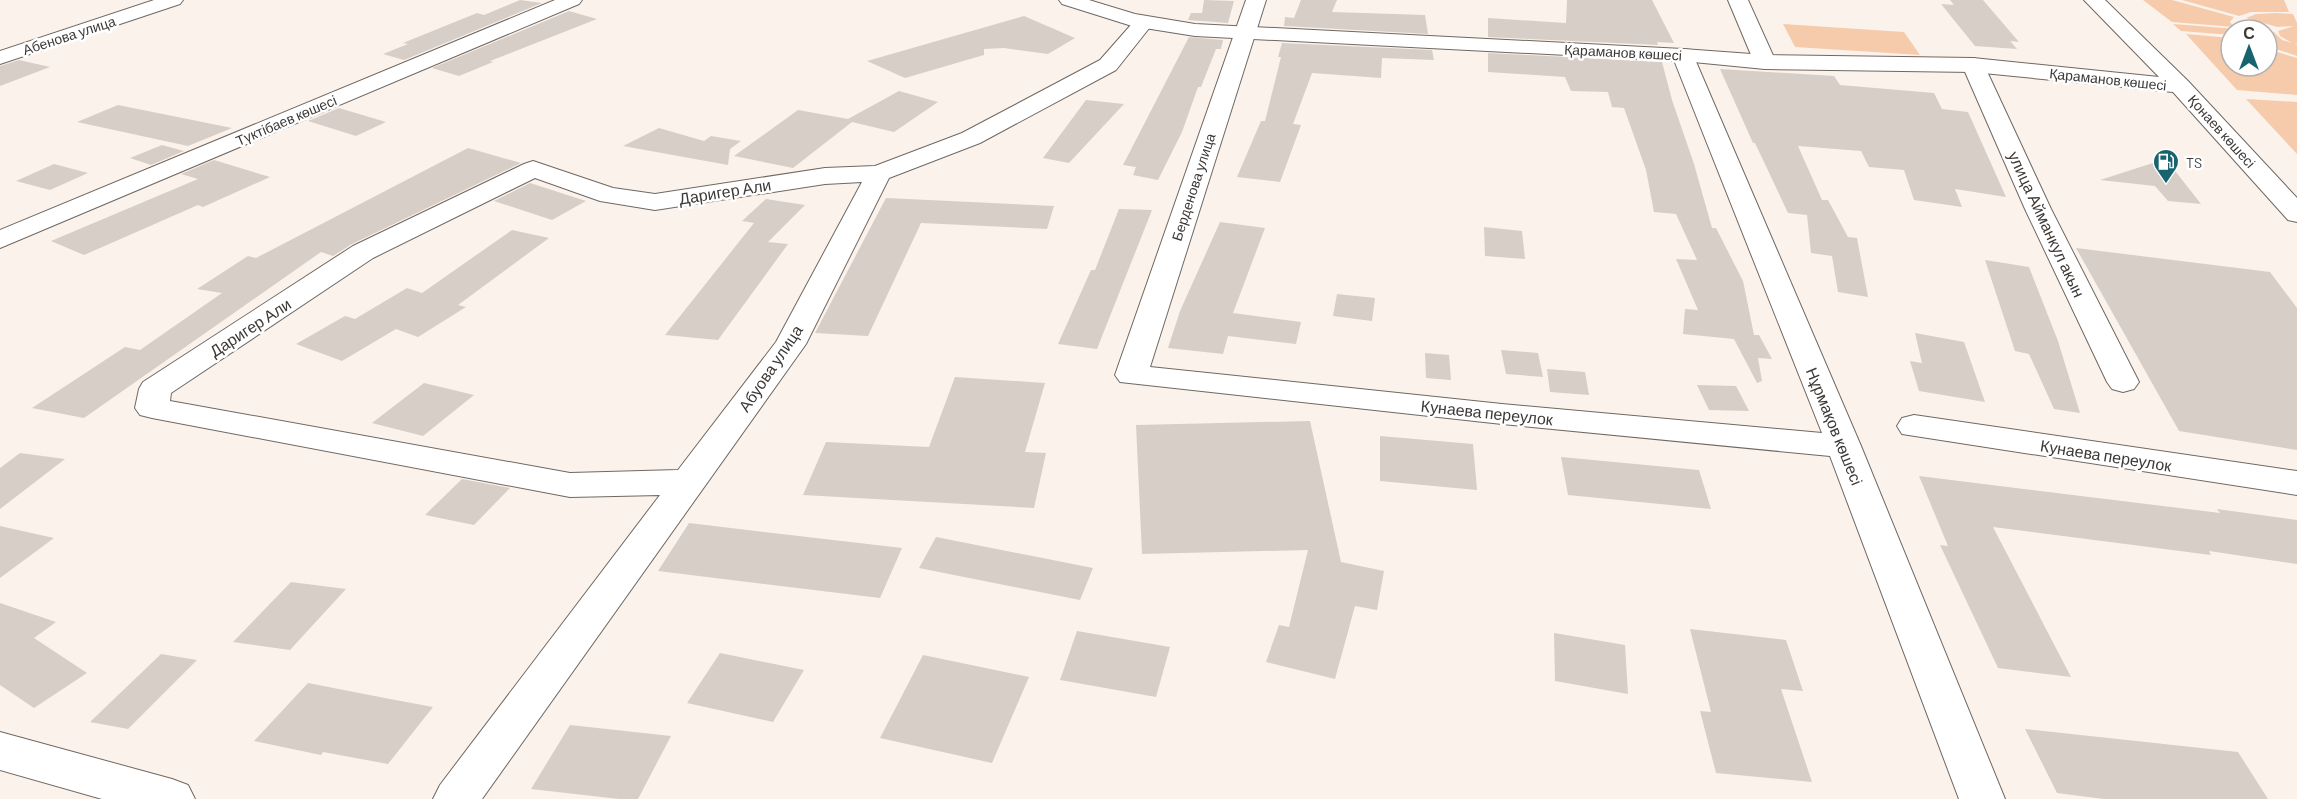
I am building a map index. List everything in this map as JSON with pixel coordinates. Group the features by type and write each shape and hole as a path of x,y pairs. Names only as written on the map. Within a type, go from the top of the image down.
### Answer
{"street":[{"name":"Абенова улица","path":"0,58 173,0"},
{"name":"Түктібаев көшесі","path":"0,240 572,0"},
{"name":"Қараманов көшесі","path":"1069,0 1144,22 1195,30 1683,55 1765,62 1973,65 2180,86"},
{"name":"Берденова улица","path":"1131,375 1256,0"},
{"path":"1738,0 1765,62"},
{"name":"Қонаев көшесі","path":"2094,0 2180,86 2297,214"},
{"path":"879,173 971,138 1108,65 1144,22"},
{"name":"Нұрмақов көшесі","path":"1683,55 1844,446 1982,799"},
{"name":"улица Айманкул акын","path":"1973,65 2038,209 2123,382"},
{"name":"Даригер Али","path":"690,482 570,486 152,408 155,389 363,252 532,169 609,195 654,202 825,176 879,173"},
{"name":"Абуова улица","path":"456,799 790,344 879,173"},
{"name":"Кунаева переулок","path":"1131,375 1502,414 1844,446"},
{"name":"Кунаева переулок","path":"1914,426 2297,483"},
{"path":"0,751 172,799"}],"shaded area":[{"path":"2143,0 2172,0 2234,17 2219,18 2219,26 2172,22"},
{"path":"2182,0 2284,0 2289,12 2251,12 2239,16"},
{"path":"2256,14 2293,14 2297,23 2297,44 2295,44 2297,45 2297,56 2279,50 2279,37 2292,43 2280,36 2279,31 2294,26 2279,27 2279,18 2246,18"},
{"path":"1783,24 1904,32 1920,55 1795,47"},
{"path":"2173,24 2219,28 2219,34 2181,31"},
{"path":"2186,34 2219,37 2219,70"},
{"path":"2279,53 2297,58 2297,95 2237,90 2226,78 2279,78"},
{"path":"2246,99 2297,102 2297,154"}],"building":[{"path":"520,0 542,3 404,60 383,54 408,44 403,43 477,13 484,15"},
{"path":"1204,0 1234,1 1228,23 1188,20 1191,13 1202,13"},
{"path":"1301,0 1337,0 1332,12 1425,15 1428,34 1284,26 1285,17 1294,18"},
{"path":"1567,0 1652,0 1674,43 1657,42 1658,45 1488,37 1488,18 1566,23"},
{"path":"1950,0 1983,0 2019,42 2010,41 2017,49 1975,46 1941,4 1954,5"},
{"path":"569,11 597,19 490,61 493,62 459,76 432,68"},
{"path":"1024,16 1075,38 1048,54 1004,48 984,49 984,55 905,78 867,61"},
{"path":"1189,37 1223,40 1221,49 1216,49 1201,87 1198,87 1182,132 1158,180 1133,175 1136,167 1123,165"},
{"path":"1282,43 1432,50 1434,60 1382,58 1381,78 1312,73 1293,124 1301,125 1280,182 1237,177 1261,121 1265,121 1281,57 1278,57"},
{"path":"1488,53 1662,62 1712,228 1716,228 1743,281 1754,335 1759,335 1772,359 1758,358 1762,381 1757,383 1734,339 1683,334 1685,309 1698,310 1676,259 1697,260 1676,214 1654,212 1646,170 1624,108 1612,107 1608,92 1571,91 1565,77 1488,72"},
{"path":"19,60 50,67 0,86 0,66"},
{"path":"1720,69 1834,76 1840,85 1934,93 1942,109 1968,112 2006,197 1955,189 1962,207 1914,200 1904,170 1869,167 1861,151 1798,146 1822,200 1828,200 1848,237 1857,238 1868,297 1838,292 1832,256 1811,253 1807,215 1788,213"},
{"path":"899,91 938,102 894,132 852,122 793,168 734,156 798,110 848,119"},
{"path":"1086,100 1124,104 1069,163 1043,158"},
{"path":"118,105 232,128 188,146 77,122"},
{"path":"339,108 386,122 356,136 308,121"},
{"path":"659,128 704,141 711,136 741,141 730,149 728,165 623,146"},
{"path":"162,145 184,151 151,165 130,158"},
{"path":"468,148 521,163 352,244 333,256 321,252 84,418 32,408 125,347 140,350 222,293 197,289 248,256 256,258"},
{"path":"214,160 270,177 203,207 198,205 84,255 51,241 198,179 181,174"},
{"path":"2156,162 2172,167 2201,204 2168,201 2155,186 2100,180"},
{"path":"54,164 88,173 50,190 16,181"},
{"path":"530,183 586,201 552,220 494,201"},
{"path":"886,198 1054,206 1047,229 921,223 868,336 815,333"},
{"path":"766,199 805,205 768,242 788,244 718,340 665,335 754,223 742,221"},
{"path":"1119,209 1152,210 1097,349 1058,344 1091,270 1095,270"},
{"path":"1220,222 1265,228 1233,313 1301,322 1296,344 1228,336 1223,354 1168,348 1180,311"},
{"path":"1484,227 1522,231 1525,259 1485,256"},
{"path":"512,230 549,238 458,305 466,307 418,337 396,329 342,361 296,344 345,316 355,319 407,288 422,293"},
{"path":"2076,248 2270,272 2297,308 2297,450 2179,431"},
{"path":"1985,260 2029,267 2058,341 2080,413 2054,409 2029,354 2015,351"},
{"path":"1337,294 1375,298 1372,321 1333,316"},
{"path":"1915,333 1964,342 1985,402 1919,391 1910,361 1922,363"},
{"path":"1501,350 1538,353 1543,377 1506,374"},
{"path":"1425,353 1449,355 1451,380 1426,378"},
{"path":"1547,369 1585,372 1589,395 1550,392"},
{"path":"955,377 1045,383 1025,452 1046,453 1034,508 803,495 826,442 929,447"},
{"path":"424,383 474,395 423,436 372,423"},
{"path":"1697,385 1736,386 1749,411 1709,410"},
{"path":"1310,421 1341,562 1384,571 1377,610 1355,606 1335,679 1266,662 1279,625 1289,627 1308,550 1142,554 1136,425"},
{"path":"1380,436 1473,444 1477,490 1380,481"},
{"path":"20,453 65,459 0,509 0,468"},
{"path":"1561,457 1699,470 1711,509 1568,495"},
{"path":"1919,476 2220,513 2217,509 2297,520 2297,564 2209,551 2211,555 1993,527 2071,677 1998,668 1940,545 1948,546"},
{"path":"462,479 510,488 474,525 425,515"},
{"path":"689,523 902,548 880,598 658,571"},
{"path":"0,526 54,538 0,578"},
{"path":"936,537 1093,568 1080,600 919,568"},
{"path":"291,582 346,589 290,650 233,642"},
{"path":"0,603 56,622 34,638 87,673 34,708 0,685"},
{"path":"1690,629 1786,640 1803,691 1781,689 1812,782 1716,773 1700,711 1711,712"},
{"path":"1077,631 1170,647 1156,697 1060,680"},
{"path":"1554,633 1625,645 1628,694 1555,681"},
{"path":"720,653 804,670 773,722 687,703"},
{"path":"161,654 197,660 128,729 90,722"},
{"path":"923,655 1029,677 992,763 880,738"},
{"path":"308,683 433,707 388,764 323,752 321,755 254,741"},
{"path":"570,725 671,736 638,799 531,789"},
{"path":"2025,729 2238,752 2268,799 2104,799 2057,793"}],"place":[{"name":"TS","path":"2166,185"}]}
